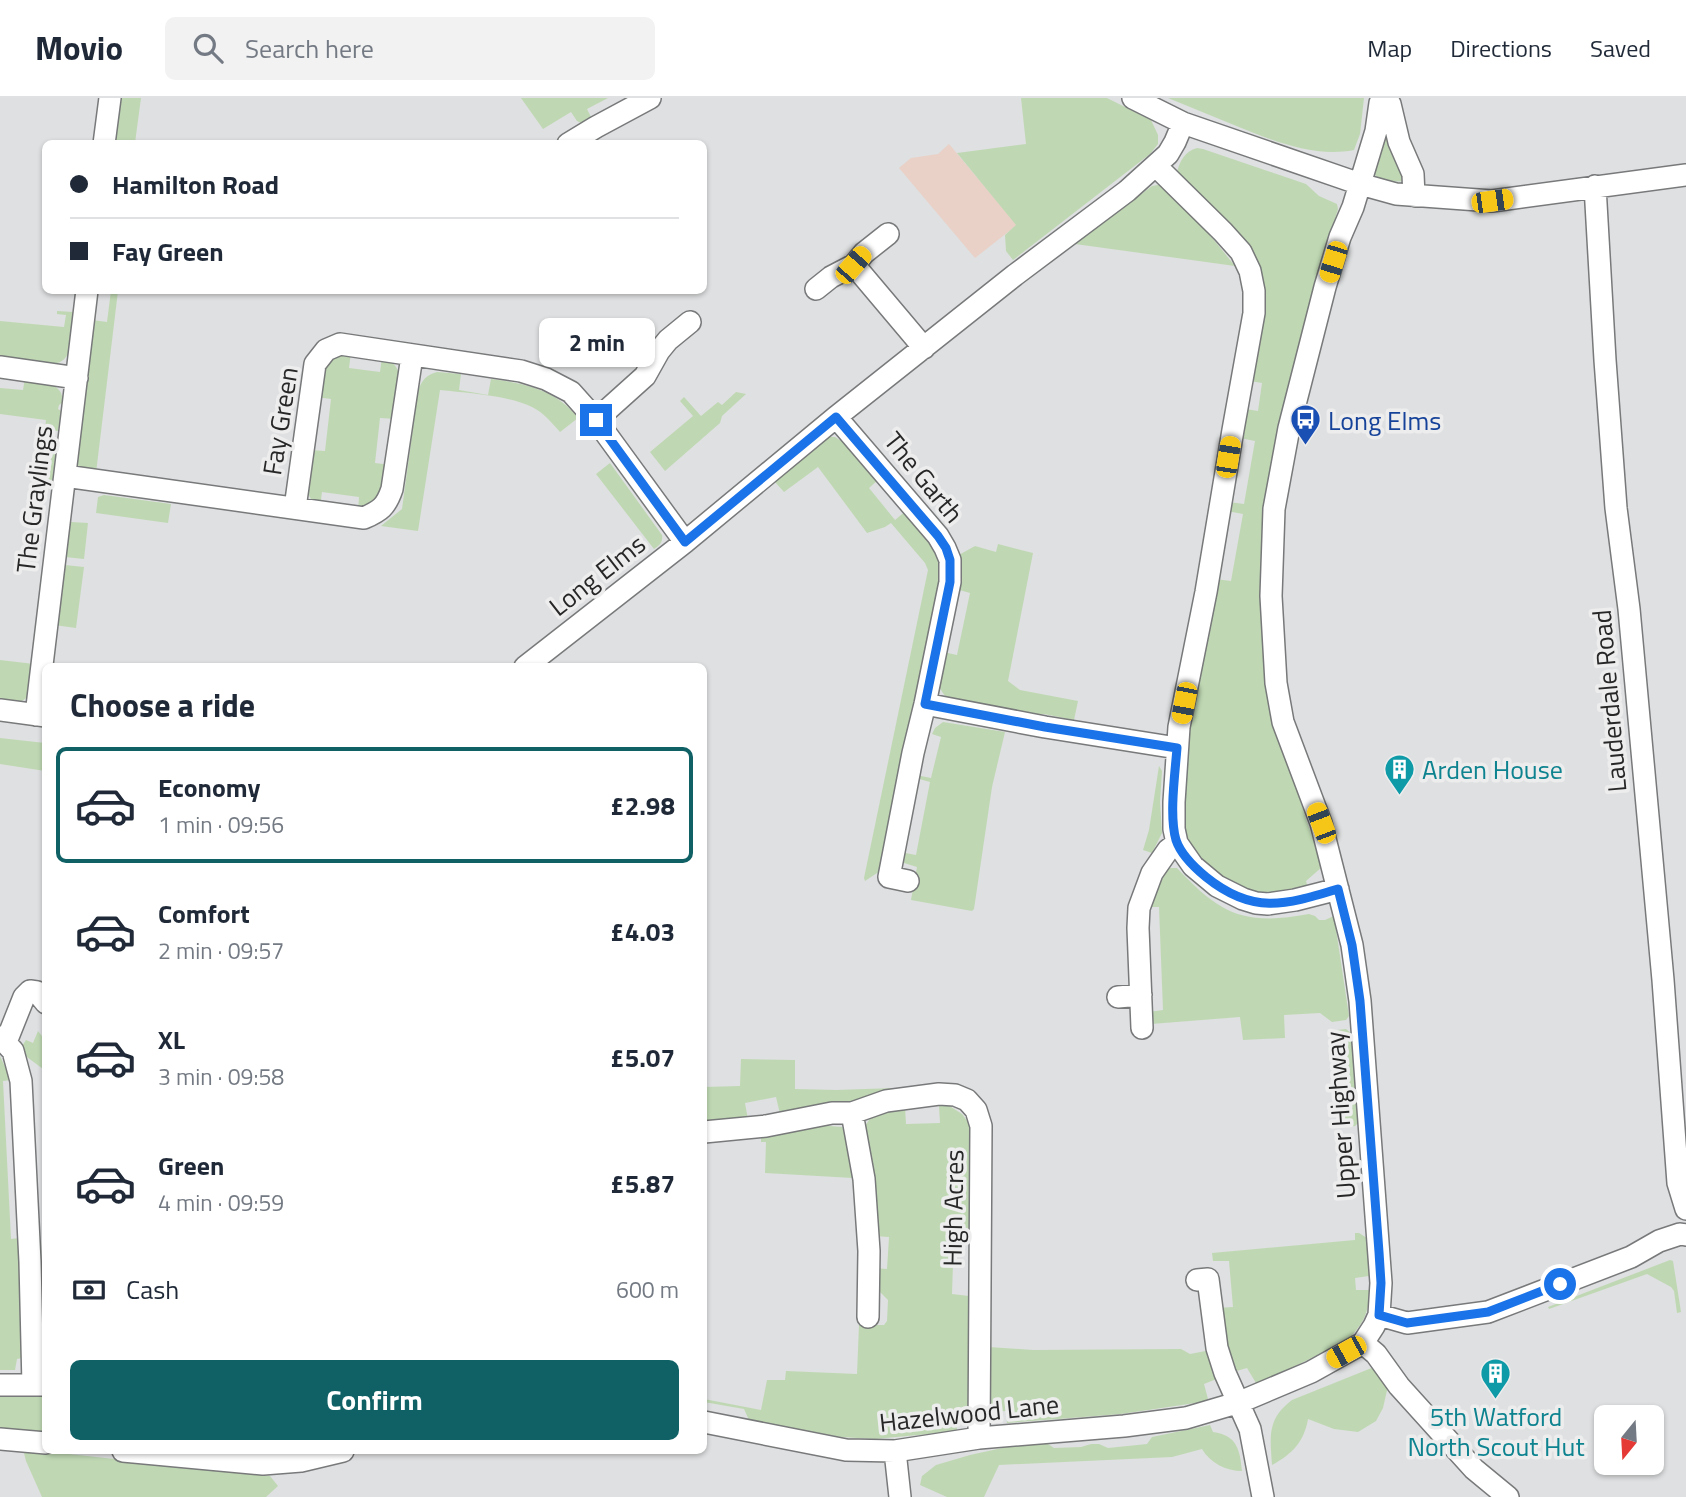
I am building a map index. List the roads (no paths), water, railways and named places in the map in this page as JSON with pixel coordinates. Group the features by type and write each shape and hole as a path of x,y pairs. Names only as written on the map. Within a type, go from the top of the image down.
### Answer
{"street":[{"path":"105,140 110,98"},
{"path":"575,140 650,98"},
{"path":"1133,98 1183,123 1396,194 1492,201 1686,175"},
{"path":"1385,98 1390,104 1399,142 1413,174 1414,196"},
{"name":"Upper Highway","path":"1366,1339 1379,1315 1381,1283 1360,1001 1352,945 1321,823 1283,722 1276,683 1271,596 1274,509 1289,428 1325,287 1376,131 1380,103 1385,98"},
{"name":"Long Elms","path":"530,663 685,542 836,417 1015,275 1127,191 1168,155 1183,123"},
{"path":"1156,166 1241,252 1250,271 1254,290 1254,313 1206,592 1179,727 1174,802 1177,843 1193,866 1217,886 1243,900 1268,904 1338,889"},
{"name":"Lauderdale Road","path":"1595,186 1616,509 1631,636 1663,980 1678,1183 1686,1209"},
{"path":"816,289 853,265 888,234"},
{"path":"853,265 924,348"},
{"name":"The Graylings","path":"46,663 87,294"},
{"path":"596,420 645,376 659,351 674,346 690,322"},
{"name":"Fay Green","path":"295,508 315,364 326,350 340,344 521,371 546,379 571,392 596,420 685,542"},
{"name":"Fay Green","path":"65,476 363,518 377,512 387,503 392,489 412,356"},
{"path":"0,367 77,378"},
{"name":"The Garth","path":"836,417 938,536 950,560 950,582 889,877 908,881"},
{"path":"925,704 1177,748"},
{"path":"0,710 41,715"},
{"path":"1142,1028 1139,908 1152,873 1168,850 1177,843"},
{"path":"0,1385 39,1385 21,1081 16,1059 3,1040 24,997 30,991 37,992 42,998"},
{"path":"1118,996 1141,995"},
{"name":"High Acres","path":"707,1132 766,1126 832,1113 852,1113 886,1101 939,1094 955,1095 967,1100 976,1110 981,1126 979,1438"},
{"path":"852,1113 864,1178 869,1251 868,1317"},
{"path":"1379,1315 1407,1323 1488,1312 1631,1257 1659,1241 1680,1234 1686,1235"},
{"path":"1197,1280 1208,1279 1217,1348 1250,1429 1263,1497"},
{"path":"1366,1339 1399,1386 1474,1469 1508,1497"},
{"name":"Hazelwood Lane","path":"707,1423 846,1450 895,1451 979,1438 1124,1426 1186,1418 1240,1402 1311,1372 1366,1339"},
{"path":"0,1439 42,1443"},
{"path":"895,1451 900,1497"},
{"path":"155,1454 263,1464 301,1461 330,1454"}],"place":[{"name":"Long Elms","path":"1305,447"},
{"name":"Arden House","path":"1399,796"},
{"name":"5th Watford North Scout Hut","path":"1496,1400"}]}
